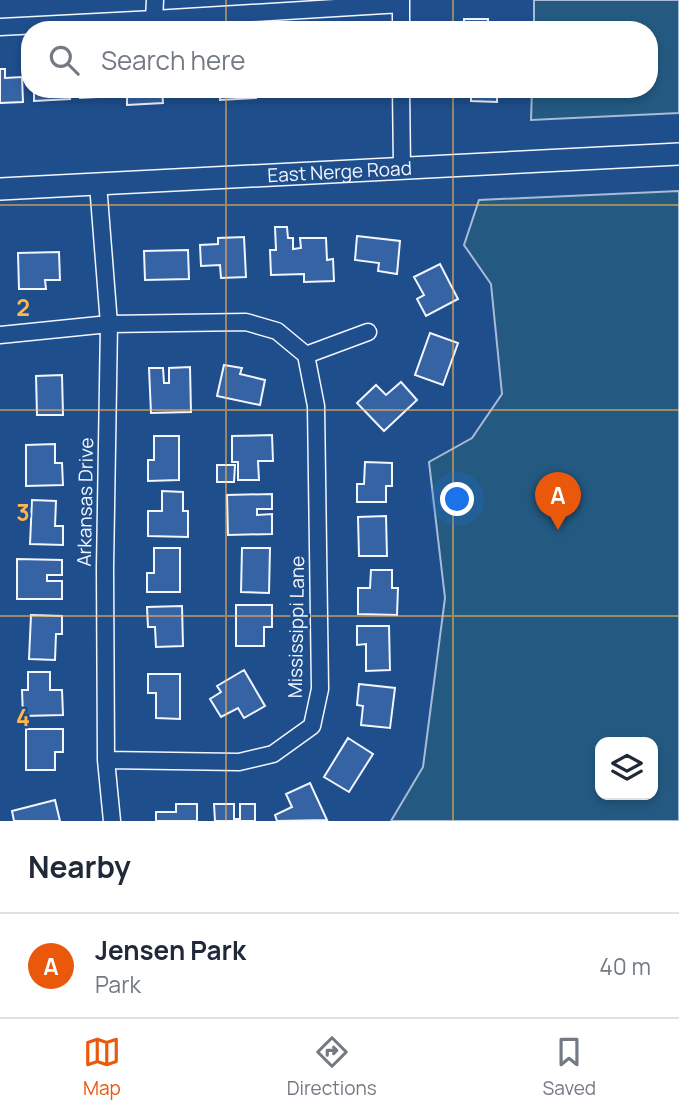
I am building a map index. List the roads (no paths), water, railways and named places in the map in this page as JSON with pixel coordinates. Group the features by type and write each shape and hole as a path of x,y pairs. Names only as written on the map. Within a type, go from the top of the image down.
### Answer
{"main road":[{"name":"East Nerge Road","path":"0,189 679,154"}],"street":[{"path":"154,19 155,0"},
{"path":"116,21 401,2 401,21"},
{"path":"0,27 21,26"},
{"path":"401,98 402,169"},
{"name":"Arkansas Drive","path":"98,184 109,324 104,568 106,760 112,821"},
{"path":"0,335 109,324 246,322 278,331 306,355 368,332"},
{"name":"Mississippi Lane","path":"106,760 239,762 273,754 312,726 320,689 316,406 306,355"}],"place":[{"name":"Jensen Park","path":"558,530"}]}
